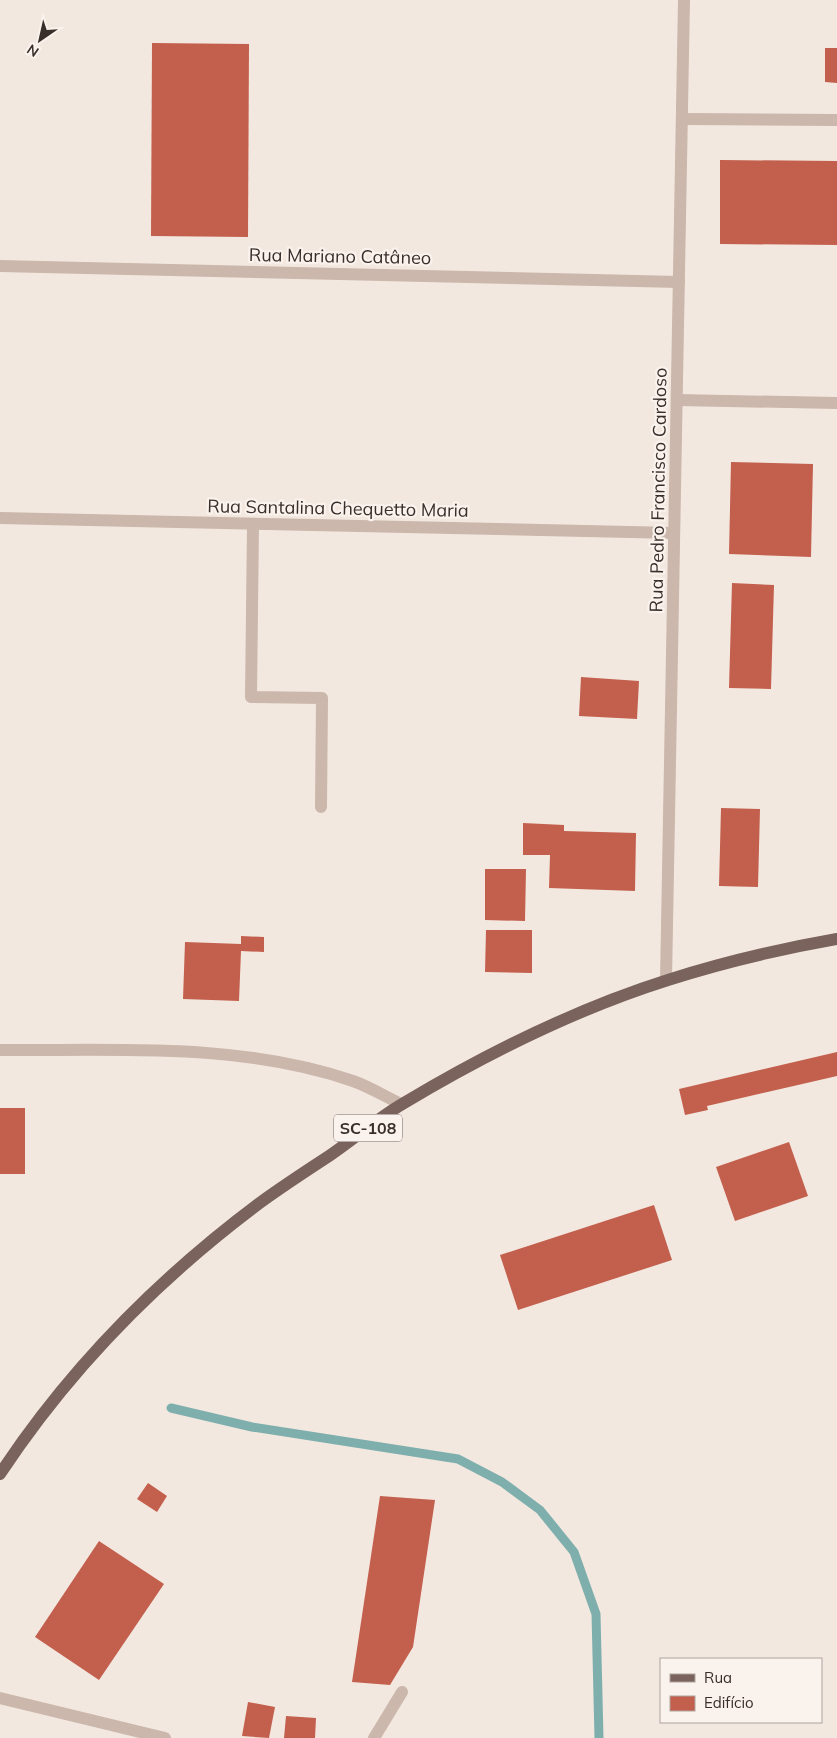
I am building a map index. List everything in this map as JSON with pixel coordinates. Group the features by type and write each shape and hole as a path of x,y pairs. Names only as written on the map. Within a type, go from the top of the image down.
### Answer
{"main road":[{"name":"SC-108","path":"0,1474 49,1405 93,1352 146,1297 205,1246 262,1201 401,1104 466,1068 541,1031 607,1002 666,980 726,962 837,939"}],"street":[{"name":"Rua Pedro Francisco Cardoso","path":"666,980 684,0"},
{"path":"682,118 837,120"},
{"name":"Rua Mariano Catâneo","path":"0,266 679,282"},
{"path":"677,400 837,403"},
{"name":"Rua Santalina Chequetto Maria","path":"0,518 674,533"},
{"path":"253,524 252,697 322,698 321,807"},
{"path":"0,1050 188,1051 252,1057 311,1068 355,1082 401,1104"},
{"path":"374,1738 402,1692"},
{"path":"0,1698 165,1738"}],"building":[{"path":"152,43 249,44 248,237 151,236"},
{"path":"825,48 837,48 837,83 825,82"},
{"path":"720,160 837,161 837,245 720,244"},
{"path":"731,462 813,464 811,557 729,554"},
{"path":"732,583 774,585 771,689 729,688"},
{"path":"581,677 639,681 637,719 579,716"},
{"path":"721,808 760,809 758,887 719,886"},
{"path":"523,823 564,825 564,831 636,833 635,891 549,888 550,855 523,855"},
{"path":"485,869 526,869 525,921 485,920"},
{"path":"486,930 532,930 532,973 485,972"},
{"path":"241,936 264,937 264,952 241,951 239,1001 183,999 185,942 241,944"},
{"path":"837,1052 837,1076 707,1106 708,1110 685,1115 679,1089"},
{"path":"0,1108 25,1108 25,1174 0,1174"},
{"path":"789,1142 808,1196 735,1221 716,1167"},
{"path":"654,1205 672,1260 518,1310 500,1255"},
{"path":"148,1483 167,1496 157,1512 137,1499"},
{"path":"380,1496 435,1500 413,1647 390,1685 352,1682"},
{"path":"99,1541 164,1584 99,1680 35,1637"},
{"path":"248,1702 275,1707 269,1738 242,1736"},
{"path":"286,1716 316,1718 315,1738 284,1738"}],"waterway":[{"path":"171,1408 252,1427 458,1459 502,1482 540,1510 574,1552 596,1614 599,1738"}]}
